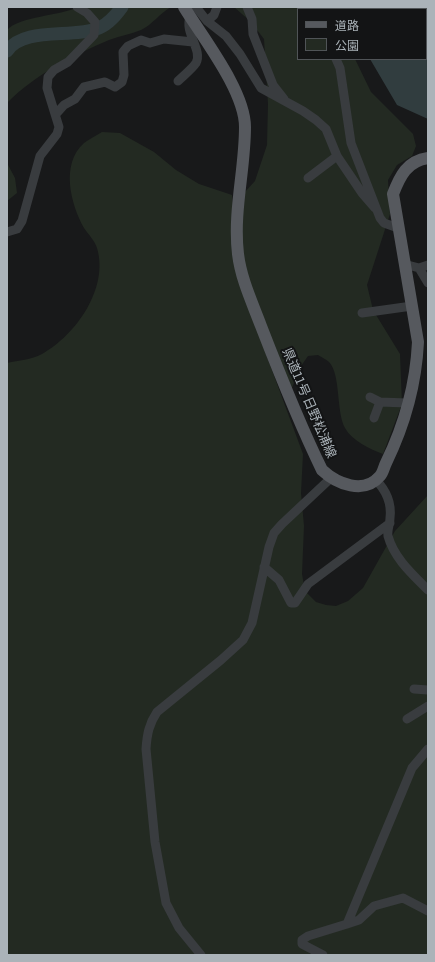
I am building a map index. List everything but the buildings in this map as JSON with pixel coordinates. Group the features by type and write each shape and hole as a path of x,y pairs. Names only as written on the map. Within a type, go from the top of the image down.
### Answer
{"main road":[{"name":"県道11号 日野松浦線","path":"190,10 231,83 242,108 245,126 237,222 238,254 244,279 278,372 322,470 331,478 355,487 369,484 375,479"},
{"path":"375,479 380,476 393,450 408,403 417,364 418,342 393,194 399,178 407,166 428,158"}],"street":[{"path":"7,232 17,229 22,221 40,156 57,134 59,127 47,88 48,77 54,70 68,62 94,35 95,22 87,13 77,7"},
{"path":"207,21 214,15 217,7"},
{"path":"247,7 252,19 253,34 273,85 287,103"},
{"path":"178,81 196,63 198,55 188,23 190,10 226,36 240,54 261,88 316,120 326,130 337,156 362,193 375,208 384,223 398,228"},
{"path":"56,114 64,105 75,100 84,87 105,82 115,87 122,82 124,74 123,52 128,46 141,40 150,43 164,39 193,42"},
{"path":"336,60 340,68 351,143 375,208"},
{"path":"308,178 337,156"},
{"path":"404,264 419,268 428,265"},
{"path":"419,268 428,283"},
{"path":"362,313 412,306"},
{"path":"370,397 380,402 408,403"},
{"path":"374,418 380,402"},
{"path":"201,955 179,928 166,902 155,842 146,749 147,734 150,722 157,712 221,660 243,640 252,623 264,567 274,534 282,524 331,478"},
{"path":"375,479 383,488 390,501 390,523 388,534 392,548 407,569 428,590"},
{"path":"264,567 279,580 291,603 295,603 308,584 390,523"},
{"path":"414,690 428,690"},
{"path":"407,719 428,706"},
{"path":"347,924 412,768 428,750"},
{"path":"323,955 302,944 302,940 308,936 359,920 374,906 402,898 428,911"}],"green space":[{"path":"78,7 171,7 141,30 109,40 55,67 30,83 7,103 7,30 13,25 30,19"},
{"path":"234,7 338,7 297,8 297,60 355,60 371,92 413,134 416,146 412,156 397,165 388,180 390,214 367,285 373,310 400,354 402,404 383,454 357,441 345,428 340,413 335,375 329,362 318,355 308,356 301,366 291,390 248,280 241,246 243,194 255,181 267,145 268,104 264,39 250,21"},
{"path":"102,132 120,133 154,152 176,170 199,184 232,195 240,284 303,454 301,493 304,526 302,574 305,591 316,602 326,605 336,606 348,601 363,588 395,531 428,495 428,955 7,955 7,363 38,356 55,346 78,323 94,294 98,279 99,263 97,248 79,219 75,208 70,185 70,173 72,162 84,143"},
{"path":"7,163 15,178 17,193 7,201"}],"shaded area":[{"path":"428,7 428,119 397,105 371,60 427,60 427,8 360,8"}],"waterway":[{"path":"7,51 15,43 25,38 50,34 76,33 99,28 109,22 122,7"}]}
